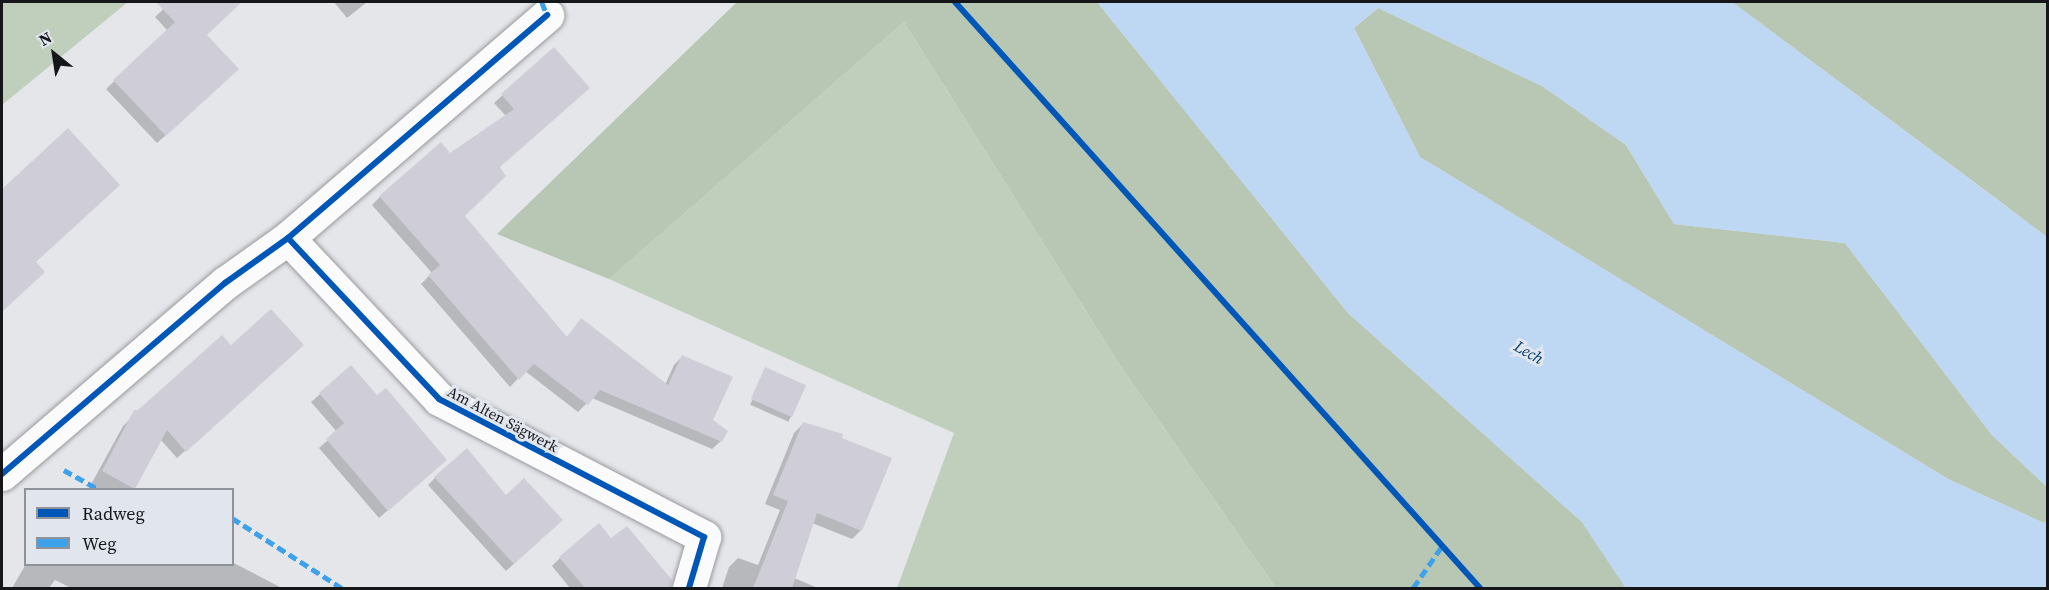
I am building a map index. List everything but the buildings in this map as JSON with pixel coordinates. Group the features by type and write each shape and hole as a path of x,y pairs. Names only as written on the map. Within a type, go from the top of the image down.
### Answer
{"street":[{"path":"2,474 225,283 288,238 547,15"},
{"name":"Am Alten Sägwerk","path":"288,238 440,399 704,537 688,588"}],"green space":[{"path":"2,2 128,2 2,105"},
{"path":"737,2 1097,2 1348,313 1582,522 1626,588 1276,588 1120,365 904,22 609,279 497,234"},
{"path":"1732,2 2047,2 2047,237 1990,194"},
{"path":"1378,8 1542,86 1626,145 1674,224 1845,243 1992,435 2047,487 2047,520 2044,523 1948,479 1420,157 1354,28"},
{"path":"904,22 1120,365 1276,588 897,588 954,433 609,279"}],"water":[{"name":"Lech","path":"1097,2 1732,2 2047,237 2047,487 1992,435 1845,243 1674,224 1626,145 1542,86 1378,8 1354,28 1420,157 1948,479 2044,523 2047,520 2047,588 1626,588 1582,522 1348,313"}],"marked path":[{"path":"542,2 547,15 543,19"},
{"path":"64,470 96,488"},
{"path":"234,519 342,588"},
{"path":"1413,588 1442,546"}],"cycle path":[{"path":"955,2 1480,588"},
{"path":"2,474 225,283 288,238 547,15"},
{"path":"288,238 439,399 704,537 689,588"}]}
